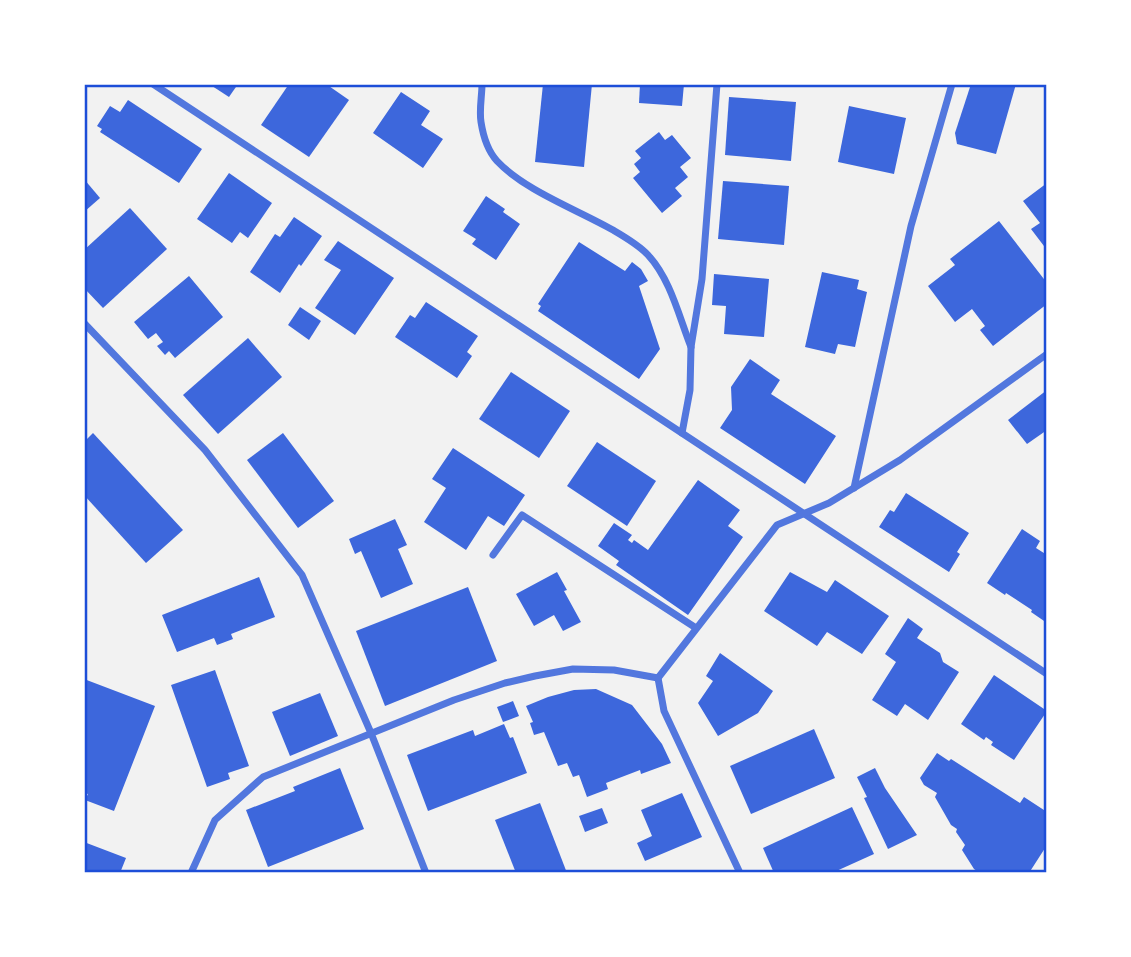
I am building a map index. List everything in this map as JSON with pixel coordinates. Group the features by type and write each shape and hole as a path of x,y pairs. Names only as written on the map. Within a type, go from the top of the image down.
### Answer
{"street":[{"path":"153,84 1047,674"},
{"path":"482,84 480,120 486,141 496,160 543,193 625,237 647,253 661,272 691,348"},
{"path":"682,433 690,390 691,348 702,279 717,84"},
{"path":"854,488 911,226 952,84"},
{"path":"84,323 205,450 302,575 371,733 426,873"},
{"path":"740,873 664,711 658,678 777,525 829,502 900,460 1047,354"},
{"path":"493,555 522,515 696,628"},
{"path":"191,873 215,820 263,777 454,700 505,683 573,669 614,670 658,678"}],"building":[{"path":"209,84 238,84 229,97"},
{"path":"289,84 326,84 349,100 309,157 261,125"},
{"path":"543,84 592,84 584,167 535,162"},
{"path":"640,84 684,84 682,106 639,103"},
{"path":"971,84 1016,84 996,154 957,144 955,133"},
{"path":"401,92 430,111 421,125 443,139 423,168 373,133"},
{"path":"729,97 796,102 791,161 725,155"},
{"path":"128,100 202,149 179,183 100,132 102,129 97,126 110,106 120,112"},
{"path":"849,106 906,118 894,174 838,162"},
{"path":"659,132 665,140 672,135 691,158 680,167 688,177 675,188 682,196 662,213 633,178 640,172 634,164 641,158 635,151"},
{"path":"229,173 272,203 248,238 240,232 232,243 197,219"},
{"path":"84,179 100,198 84,212"},
{"path":"723,181 789,186 784,245 718,239"},
{"path":"1047,183 1047,250 1031,229 1040,223 1023,201"},
{"path":"486,196 520,224 496,260 472,244 476,239 463,231"},
{"path":"130,208 167,249 103,308 84,288 84,250"},
{"path":"294,217 322,236 280,293 250,272 275,234 280,237"},
{"path":"999,221 1047,283 1047,304 993,346 980,330 985,326 972,309 955,322 928,286 955,265 950,259"},
{"path":"338,241 394,278 355,335 315,308 341,270 324,260"},
{"path":"579,242 625,271 632,262 641,269 648,281 639,286 660,349 639,379 538,311 541,306 538,304"},
{"path":"822,272 859,280 857,289 867,292 855,347 838,344 835,354 805,347"},
{"path":"714,274 769,279 764,337 724,334 726,306 712,305"},
{"path":"189,276 223,317 175,358 169,351 165,355 157,346 163,342 156,333 148,339 134,322"},
{"path":"426,302 478,336 467,352 472,356 457,378 395,337 410,315 415,318"},
{"path":"300,307 321,321 309,340 288,325"},
{"path":"248,338 282,377 218,434 183,395"},
{"path":"750,359 780,380 771,394 836,436 805,484 720,428 732,410 731,387"},
{"path":"511,372 570,411 539,458 479,419"},
{"path":"1047,390 1047,430 1027,444 1008,420"},
{"path":"93,433 183,530 146,563 84,495 84,442"},
{"path":"283,433 334,501 298,528 247,460"},
{"path":"597,442 656,481 627,526 567,486"},
{"path":"453,448 525,495 504,526 488,516 466,550 424,522 446,488 432,479"},
{"path":"698,480 740,510 728,526 743,537 688,615 616,565 619,561 598,546 614,523 632,535 628,540 632,543 634,540 648,550"},
{"path":"906,493 969,533 949,572 879,527 890,510 894,512"},
{"path":"395,519 407,545 398,549 413,584 381,598 361,551 355,554 349,539"},
{"path":"1022,529 1040,541 1036,548 1047,555 1047,623 1031,612 1032,610 987,583"},
{"path":"557,572 581,622 563,631 554,615 534,626 516,594"},
{"path":"790,572 827,592 835,580 889,616 862,654 827,632 817,646 764,611"},
{"path":"259,577 275,617 231,634 233,639 217,645 214,638 177,652 162,615"},
{"path":"468,587 497,661 385,706 356,631"},
{"path":"908,618 923,629 917,638 940,653 943,662 959,672 928,720 905,704 897,716 872,700 896,662 885,654"},
{"path":"720,653 773,691 758,713 718,736 698,703 713,681 706,676"},
{"path":"215,670 249,766 228,773 230,779 207,787 171,685"},
{"path":"994,675 1047,711 1014,760 991,745 993,742 986,737 984,740 961,724"},
{"path":"84,679 155,706 114,811 85,800 88,794 84,793"},
{"path":"596,689 632,705 662,744 671,763 641,774 640,770 606,783 608,789 587,797 579,775 573,777 567,763 558,766 544,732 534,735 530,723 533,722 526,706 574,690"},
{"path":"320,693 338,736 290,756 272,712"},
{"path":"513,701 519,716 503,722 497,707"},
{"path":"504,724 510,738 513,737 527,773 428,811 407,755 473,730 475,736"},
{"path":"814,729 835,778 751,814 730,766"},
{"path":"937,753 1020,803 1024,797 1047,812 1047,845 1029,873 980,873 974,869 962,850 965,845 956,832 957,829 951,825 935,797 937,793 924,785 920,778"},
{"path":"340,768 364,829 268,867 246,810 295,791 293,787"},
{"path":"875,768 885,788 917,835 888,849 857,777"},
{"path":"682,793 702,837 645,861 637,843 652,836 641,810"},
{"path":"540,803 567,873 516,873 495,820"},
{"path":"852,807 874,854 832,873 774,873 763,848"},
{"path":"602,808 608,823 585,832 579,816"},
{"path":"84,842 126,858 120,873 84,873"}]}
